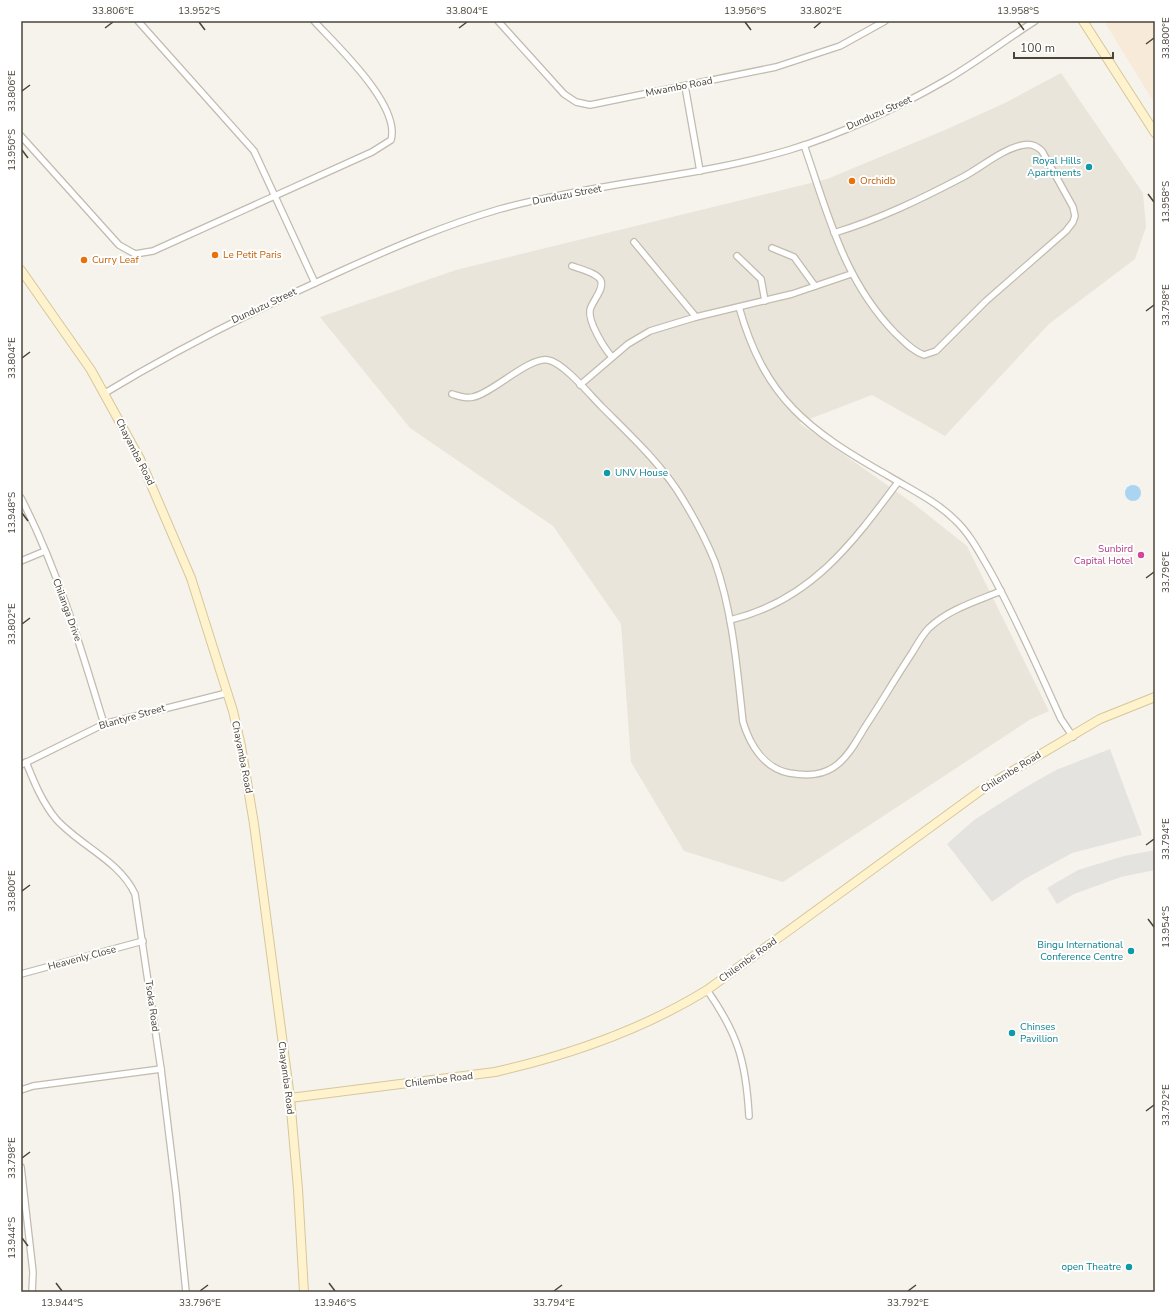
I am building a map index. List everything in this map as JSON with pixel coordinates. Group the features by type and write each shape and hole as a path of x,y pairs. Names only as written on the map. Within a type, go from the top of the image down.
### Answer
{"main road":[{"path":"1083,21 1155,133"},
{"name":"Chayamba Road","path":"21,270 45,302 105,393 140,459 175,538 205,617 238,730 249,788 269,929 290,1098 298,1189 304,1292"},
{"name":"Chilembe Road","path":"290,1098 461,1077 526,1065 559,1056 620,1034 680,1006 707,990 987,786 1048,749 1073,737 1100,719 1155,697"}],"street":[{"path":"138,21 246,140 262,165 315,283"},
{"path":"21,136 119,245 135,254 153,251 379,148 390,140 392,135 389,118 376,91 314,21"},
{"name":"Mwambo Road","path":"498,21 564,94 576,102 590,105 776,67 840,46 885,21"},
{"name":"Dunduzu Street","path":"105,393 214,330 315,283 429,233 501,209 570,193 732,165 804,145 897,106 921,94 962,70 1035,21"},
{"path":"685,86 700,170"},
{"path":"804,145 834,233 851,274 862,293 885,322 914,350 928,355 936,352 986,301 1057,240 1074,222 1074,211 1042,151 1035,146 1024,144 1008,150 972,172 906,206 834,233"},
{"path":"634,242 696,317"},
{"path":"772,248 794,257 815,286"},
{"path":"737,256 757,273 761,279 765,301"},
{"path":"572,266 597,276 601,280 602,286 590,309 590,316 603,345 612,357"},
{"path":"580,385 628,344 650,331 696,317 765,301 851,274"},
{"path":"739,307 748,338 770,379 789,405 822,435 849,453 935,503 956,520 974,543 1001,591 1062,719 1073,737"},
{"path":"452,394 467,398 473,397 540,360 555,363 580,385 631,436 676,489 704,538 715,563 730,620 743,722 751,744 762,758 776,768 800,775 815,775 829,769 845,757 928,629 952,612 1001,591"},
{"path":"730,620 750,615 774,605 817,576 844,552 898,482"},
{"name":"Chilanga Drive","path":"21,498 45,551 78,638 104,724"},
{"path":"21,561 45,551"},
{"name":"Blantyre Street","path":"23,763 104,724 227,692"},
{"name":"Tsoka Road","path":"23,763 42,798 56,819 116,869 131,887 138,906 161,1069 176,1192 186,1292"},
{"name":"Heavenly Close","path":"21,974 143,941"},
{"path":"707,990 719,1007 739,1046 746,1081 749,1116"},
{"path":"21,1090 33,1086 161,1069"},
{"path":"21,1168 33,1272 32,1292"}],"shaded area":[{"path":"1104,21 1155,21 1155,104"},
{"path":"1061,73 1143,193 1146,227 1135,259 1049,324 945,436 872,395 799,423 914,504 967,546 1049,711 1031,719 783,882 684,851 631,762 621,624 553,526 410,428 320,317 456,270 827,179 945,130 1005,103"},
{"path":"1110,749 1142,835 1072,853 1023,880 992,902 947,844 974,820 1026,787 1056,770"},
{"path":"1155,850 1155,870 1121,877 1074,894 1057,904 1047,888 1078,870 1124,856"}],"water":[{"path":"1133,485 1140,490 1141,493 1136,500 1133,501 1126,496 1125,493 1130,486"}],"place":[{"name":"Royal Hills Apartments","path":"1089,167"},
{"name":"Orchidb","path":"852,181"},
{"name":"Le Petit Paris","path":"215,255"},
{"name":"Curry Leaf","path":"84,260"},
{"name":"UNV House","path":"607,473"},
{"name":"Sunbird Capital Hotel","path":"1141,555"},
{"name":"Bingu International Conference Centre","path":"1131,951"},
{"name":"Chinses Pavillion","path":"1012,1033"},
{"name":"open Theatre","path":"1129,1267"}]}
